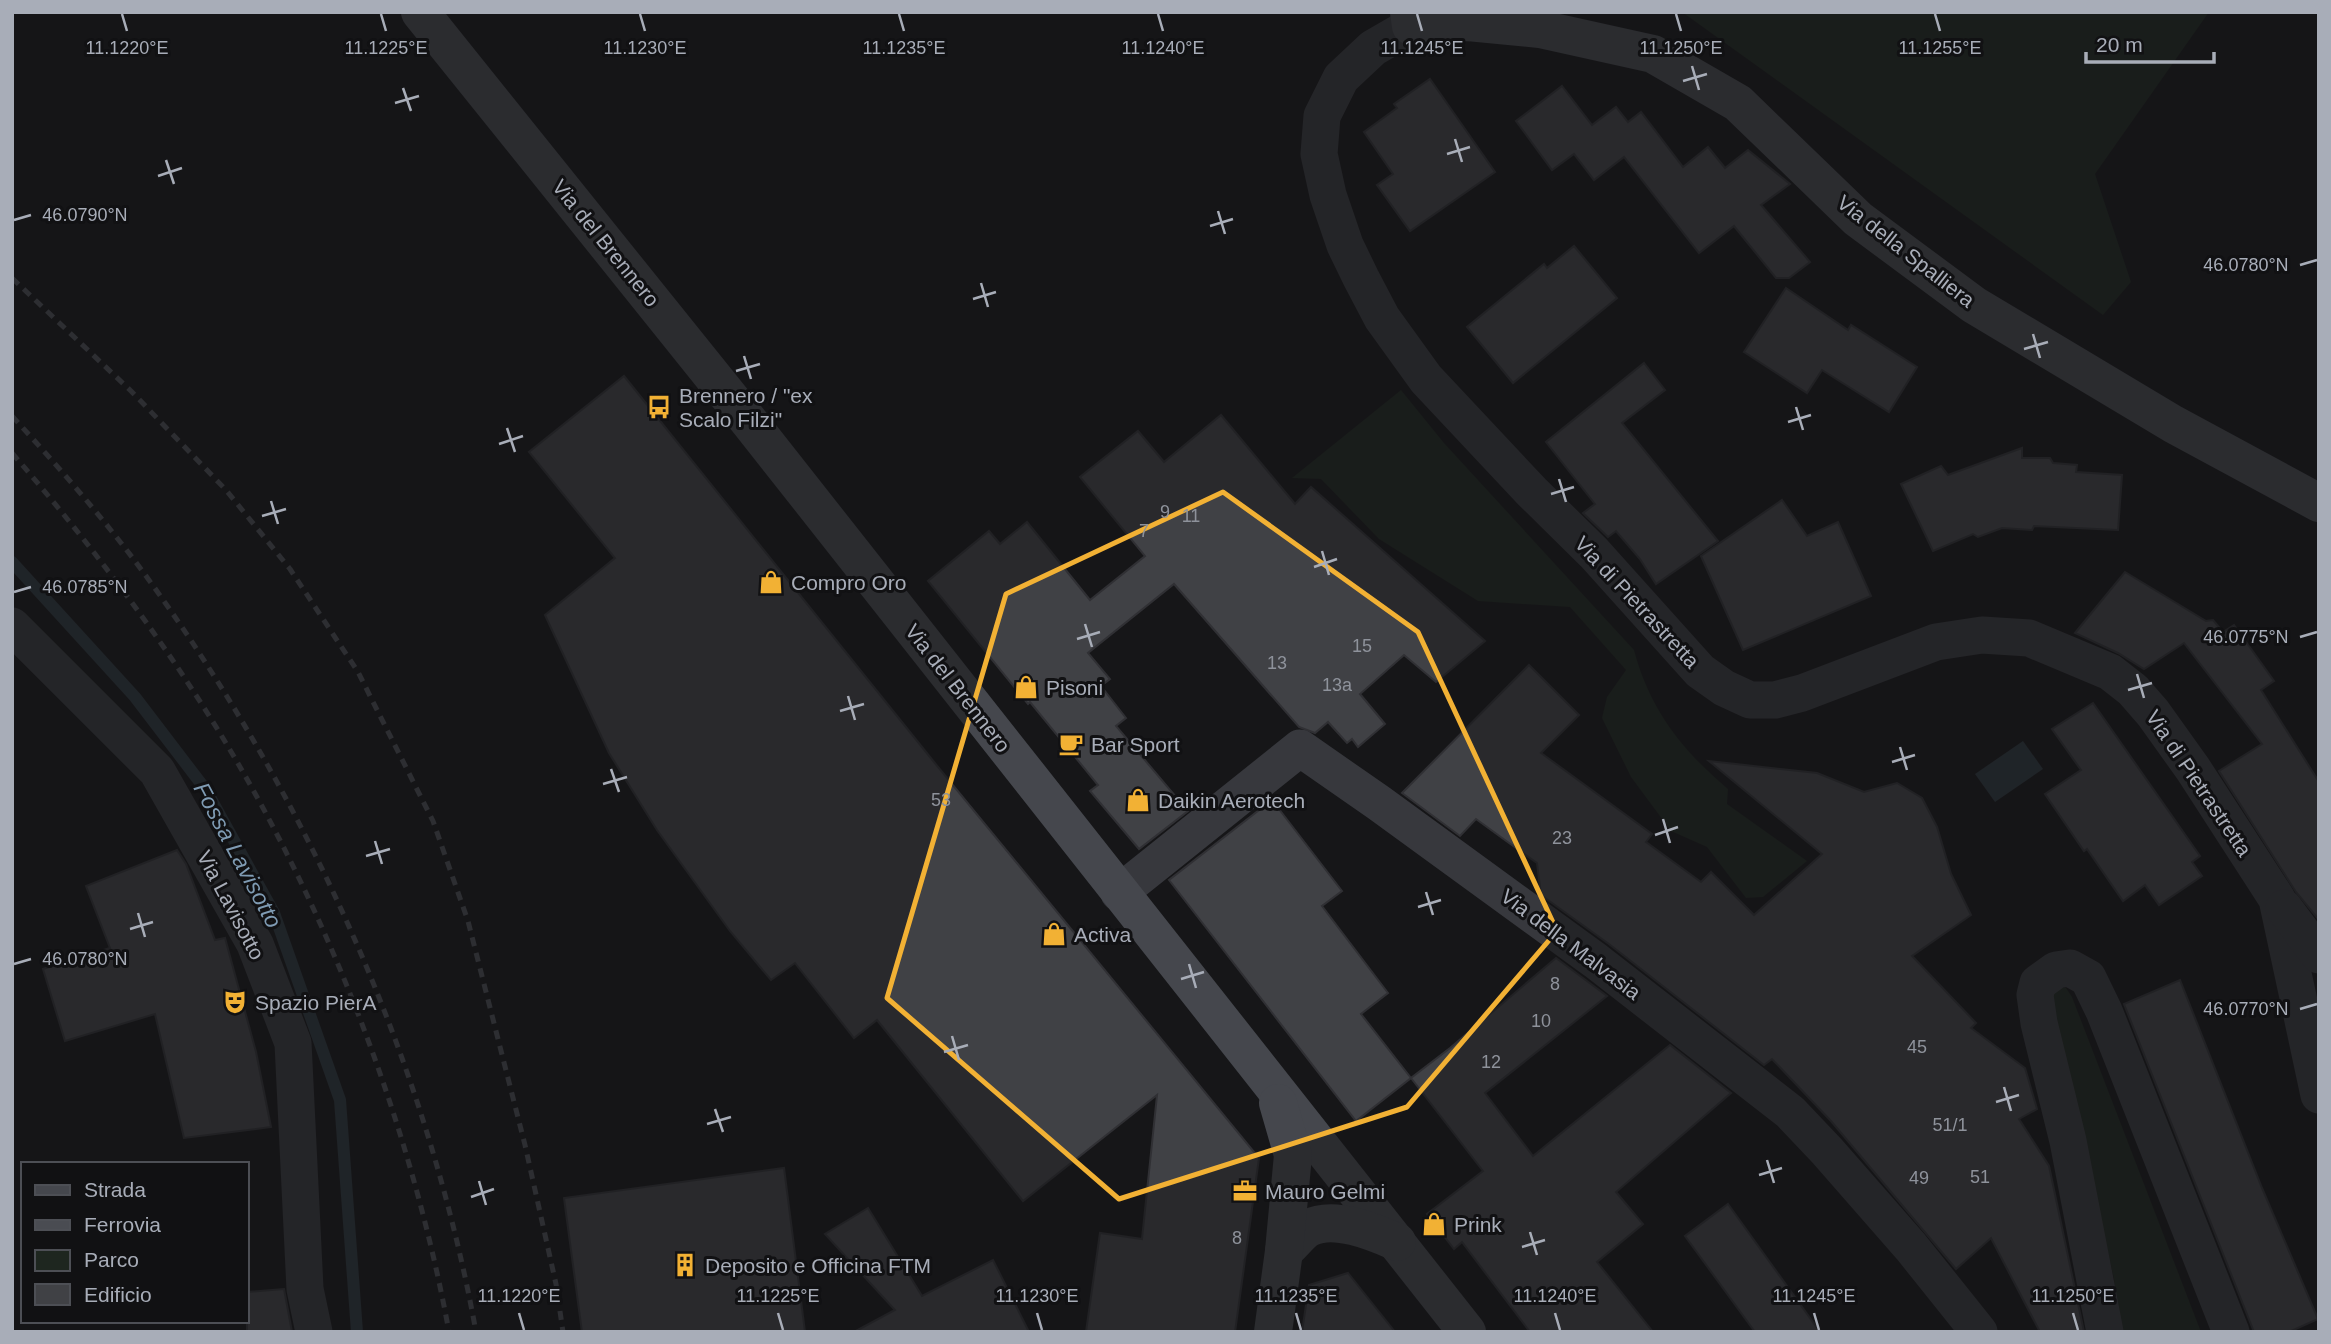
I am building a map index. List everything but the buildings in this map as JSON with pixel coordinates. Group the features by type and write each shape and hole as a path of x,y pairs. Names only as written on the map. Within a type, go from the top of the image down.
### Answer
{"main road":[{"name":"Via del Brennero","path":"421,12 742,413 1467,1332"},
{"name":"Via della Spalliera","path":"1410,19 1540,29 1653,54 1738,103 1858,219 1975,305 2173,424 2319,503"},
{"path":"1273,1332 1293,1155 1274,1087"},
{"path":"1284,1251 1310,1228 1328,1225 1368,1230 1396,1242"}],"street":[{"name":"Via di Pietrastretta","path":"1410,19 1341,78 1322,116 1319,154 1328,195 1345,245 1382,318 1426,379 1594,553 1700,671 1724,688 1750,700 1775,700 1802,694 1936,642 1982,635 2029,638 2110,673 2133,690 2153,713 2193,769 2277,899 2319,955"},
{"name":"Via Lavisotto","path":"12,626 157,771 255,944 293,1043 305,1289 314,1332"},
{"name":"Via della Malvasia","path":"1119,893 1300,748 1585,952 1790,1112 1828,1151 1911,1247 1979,1332"},
{"name":"Via di Pietrastretta","path":"2277,899 2319,1095"},
{"path":"2105,1332 2068,1141 2039,1023 2035,995 2038,983 2045,977 2056,970 2070,968 2088,978 2104,1011 2231,1332"}],"highlighted area":[{"path":"1223,492 1418,632 1557,931 1407,1107 1119,1199 887,998 1006,594"}],"green space":[{"path":"1682,12 2209,12 2095,174 2131,282 2103,315"},
{"path":"1401,390 1444,443 1634,650 1649,692 1659,710 1682,744 1728,789 1727,804 1807,861 1763,897 1746,898 1707,847 1671,831 1631,777 1602,718 1607,697 1626,670 1570,607 1478,601 1379,539 1321,479 1292,478"},
{"path":"2058,987 2066,988 2072,997 2201,1332 2121,1332 2114,1279 2052,1000"}],"shaded area":[{"path":"2023,741 2043,769 1995,802 1975,774"}],"waterway":[{"name":"Fossa Lavisotto","path":"12,562 135,697 206,790 274,913 340,1100 357,1332"}],"railway":[{"path":"12,278 131,391 226,490 290,569 358,672 433,821 468,921 525,1145 556,1284 563,1332"},
{"path":"12,416 106,524 196,647 252,738 303,831 349,927 390,1026 425,1127 454,1229 476,1332"},
{"path":"12,453 73,526 159,640 211,719 273,826 307,895 367,1037 415,1184 449,1332"}],"place":[{"name":"Brennero / \"ex Scalo Filzi\"","path":"659,407"},
{"name":"Compro Oro","path":"771,582"},
{"name":"Pisoni","path":"1026,687"},
{"name":"Bar Sport","path":"1071,744"},
{"name":"Daikin Aerotech","path":"1138,800"},
{"name":"Activa","path":"1054,934"},
{"name":"Spazio PierA","path":"235,1002"},
{"name":"Mauro Gelmi","path":"1245,1191"},
{"name":"Prink","path":"1434,1224"},
{"name":"Deposito e Officina FTM","path":"685,1265"}]}
